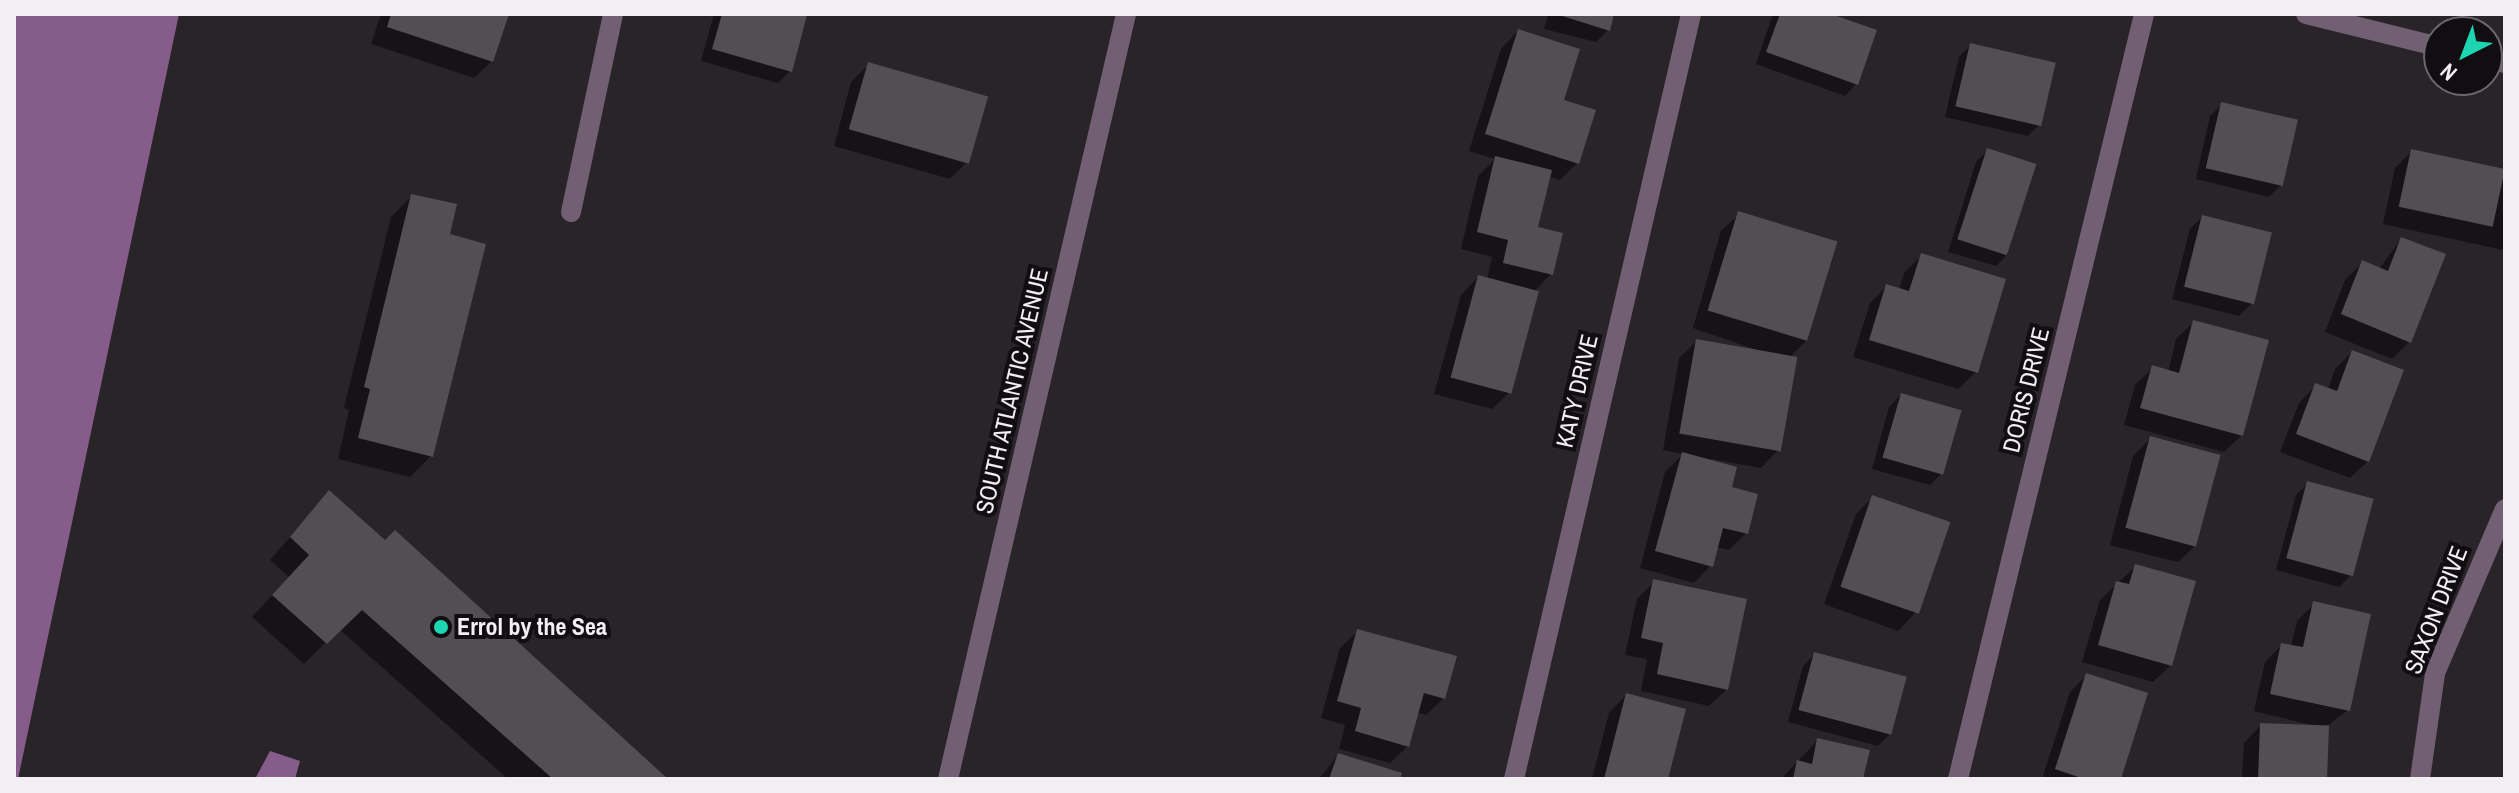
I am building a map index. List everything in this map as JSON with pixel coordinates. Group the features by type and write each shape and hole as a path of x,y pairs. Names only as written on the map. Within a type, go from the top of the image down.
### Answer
{"street":[{"path":"571,212 613,14"},
{"name":"SOUTH ATLANTIC AVENUE","path":"948,779 1126,14"},
{"name":"KATY DRIVE","path":"1514,779 1691,14"},
{"name":"DORIS DRIVE","path":"1958,779 2144,14"},
{"path":"2306,14 2423,43"},
{"name":"SAXON DRIVE","path":"2420,779 2435,673 2505,509"}],"shaded area":[{"path":"14,14 179,14 18,779 14,779"},
{"path":"270,751 300,761 295,779 255,779"}],"building":[{"path":"391,14 509,14 493,62 387,27"},
{"path":"722,14 807,15 792,72 712,49"},
{"path":"1556,14 1614,14 1610,31"},
{"path":"1780,14 1831,14 1877,30 1858,85 1766,52"},
{"path":"1518,29 1580,49 1564,100 1596,110 1579,164 1485,134"},
{"path":"1970,43 2056,63 2041,126 1955,106"},
{"path":"868,62 988,96 969,164 849,129"},
{"path":"2221,102 2298,120 2283,186 2206,168"},
{"path":"1987,148 2036,164 2007,255 1957,239"},
{"path":"2411,149 2505,169 2493,227 2399,207"},
{"path":"1495,156 1552,170 1538,227 1563,233 1553,275 1503,263 1508,240 1477,232"},
{"path":"411,194 457,204 450,234 486,244 433,457 358,438 370,389 364,387"},
{"path":"1738,211 1837,241 1807,341 1708,310"},
{"path":"2202,215 2272,232 2254,304 2184,287"},
{"path":"2401,237 2446,254 2411,343 2341,314 2362,260 2388,271"},
{"path":"1921,253 2006,279 1978,373 1869,340 1886,284 1909,291"},
{"path":"1478,275 1539,291 1511,394 1451,377"},
{"path":"2193,320 2269,340 2243,436 2140,408 2152,365 2179,373"},
{"path":"1696,339 1797,357 1781,451 1679,434"},
{"path":"2352,350 2404,370 2369,462 2296,434 2315,383 2337,391"},
{"path":"1901,393 1962,410 1943,475 1883,457"},
{"path":"2150,436 2221,455 2196,547 2125,528"},
{"path":"1682,452 1737,467 1732,487 1758,494 1748,534 1723,528 1713,567 1655,551"},
{"path":"2307,481 2374,499 2353,576 2286,558"},
{"name":"Errol by the Sea","path":"329,490 385,540 395,530 668,779 553,779 362,610 327,644 272,595 309,555 290,537"},
{"path":"1872,495 1950,522 1919,614 1840,587"},
{"path":"2135,564 2196,581 2172,666 2098,645 2116,581 2129,584"},
{"path":"1653,579 1747,599 1728,690 1657,674 1663,643 1641,638"},
{"path":"2313,601 2371,614 2350,711 2270,694 2281,643 2303,647"},
{"path":"1357,629 1457,656 1445,699 1424,693 1409,747 1355,731 1361,708 1337,701"},
{"path":"1814,652 1907,677 1891,735 1798,710"},
{"path":"2086,673 2148,693 2121,779 2084,779 2055,769"},
{"path":"1626,693 1686,709 1668,779 1604,779"},
{"path":"2260,723 2329,725 2327,779 2258,779"},
{"path":"1817,738 1870,750 1863,779 1793,779 1797,760 1812,764"},
{"path":"1338,753 1402,773 1400,779 1329,779"}],"place":[{"name":"Errol by the Sea","path":"441,627"}]}
